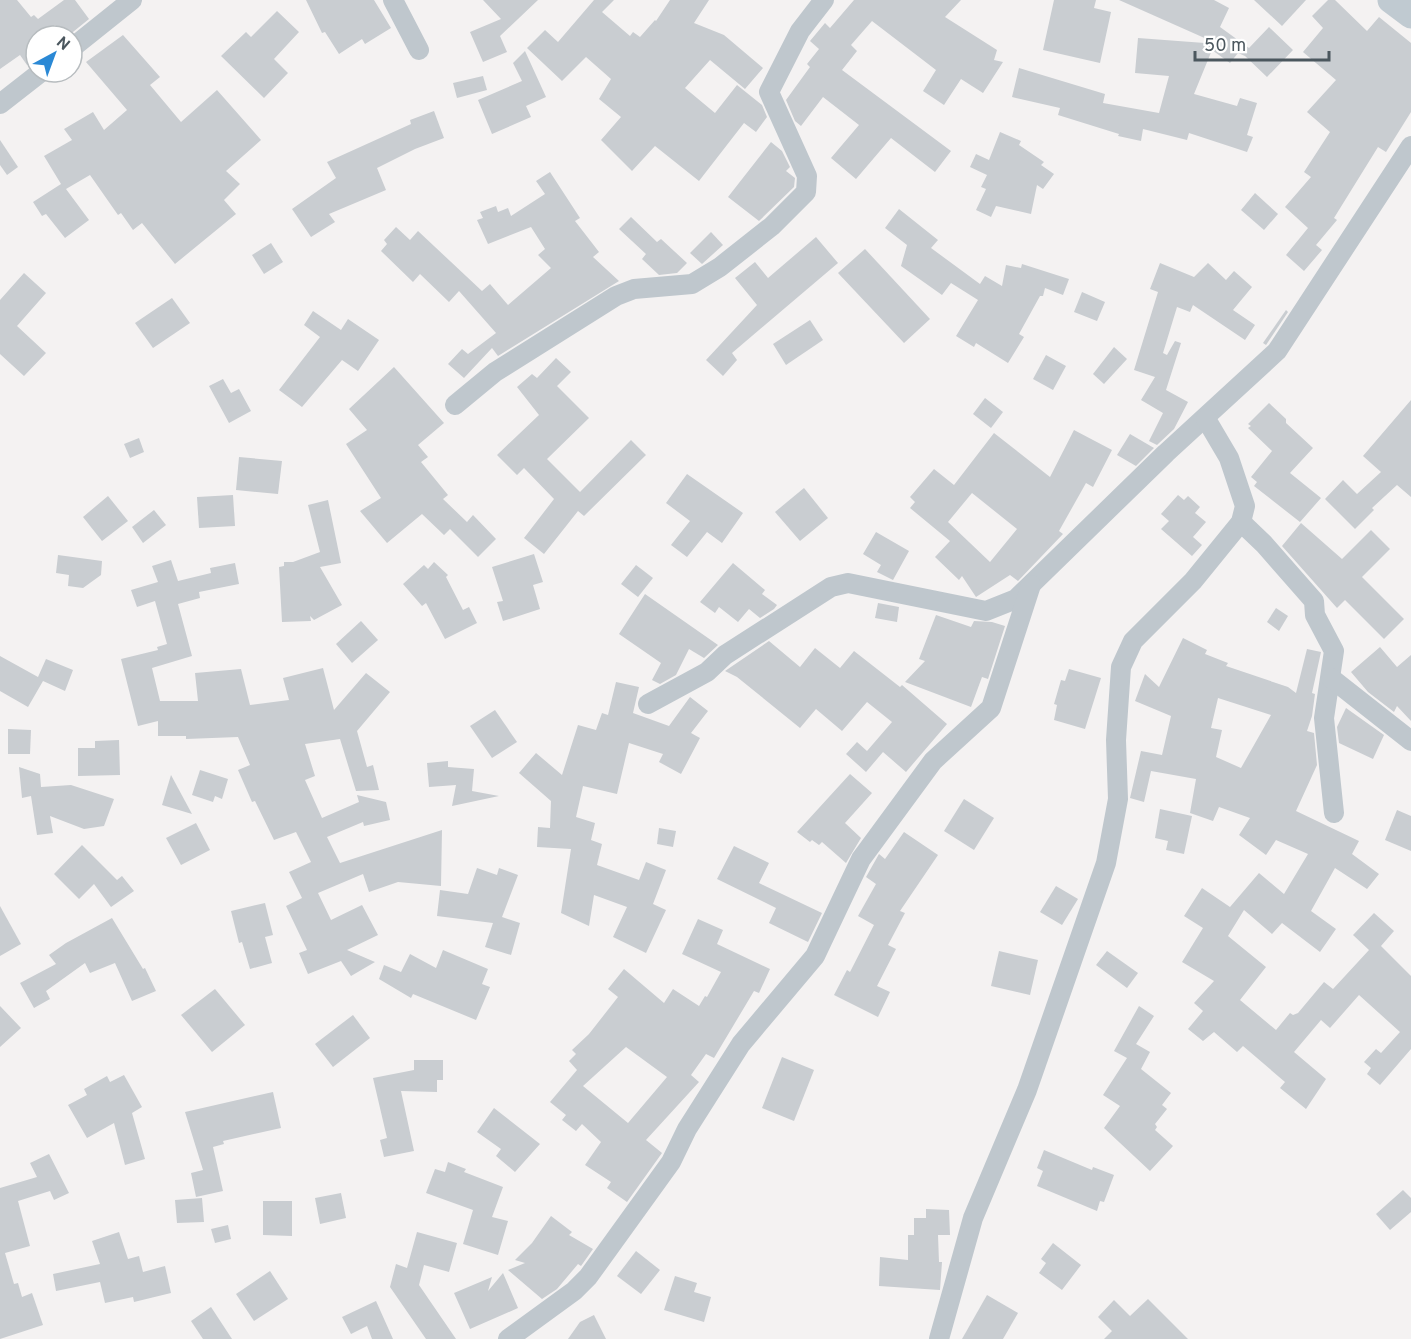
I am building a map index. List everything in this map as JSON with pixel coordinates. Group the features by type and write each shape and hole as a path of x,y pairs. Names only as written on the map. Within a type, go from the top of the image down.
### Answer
{"street":[{"path":"84,36 112,7 132,0"},
{"path":"393,0 419,50"},
{"path":"455,405 495,372 616,296 634,289 693,284 720,267 772,226 806,192 807,176 769,93 796,38 824,0"},
{"path":"1391,0 1411,15"},
{"path":"0,104 26,84"},
{"path":"648,704 707,672 725,655 831,587 848,583 986,611 1016,599 1166,453 1206,419 1277,351 1411,146"},
{"path":"939,1339 955,1275 973,1218 1027,1090 1106,863 1118,799 1116,740 1121,667 1132,641 1193,581 1241,522 1245,506 1230,458 1206,419"},
{"path":"1241,522 1264,544 1314,602 1315,615 1334,651 1324,718 1334,813"},
{"path":"508,1339 574,1292 588,1277 671,1162 687,1128 741,1044 815,956 861,859 933,761 991,708 1031,584"},
{"path":"1331,678 1411,741"}],"building":[{"path":"0,0 17,0 31,17 34,15 38,19 64,0 75,0 89,19 83,24 24,24 24,61 20,55 0,69"},
{"path":"306,0 374,0 391,28 365,44 362,39 339,54 325,32 322,33"},
{"path":"483,0 538,0 500,36 507,52 483,62 470,32 501,19"},
{"path":"594,0 614,0 602,12 630,36 633,32 640,37 656,21 670,0 709,0 694,23 724,35 763,68 745,89 710,60 685,88 715,113 737,85 762,105 767,117 756,132 744,123 699,181 655,146 632,171 601,140 621,117 599,99 611,79 586,57 562,81 527,48 545,30 558,42"},
{"path":"854,0 961,0 945,17 997,50 994,60 1003,62 983,93 961,79 944,105 923,91 936,70 872,21 851,45 857,51 842,70 951,151 935,172 891,138 856,179 831,158 859,125 823,97 801,126 795,121 786,100 810,67 807,64 819,49 810,41 825,23 830,28"},
{"path":"1054,0 1096,0 1094,8 1111,12 1100,63 1043,50"},
{"path":"1119,0 1214,0 1229,8 1220,27 1249,48 1269,27 1293,50 1267,77 1245,56 1238,53 1230,63 1212,50 1194,94 1237,106 1240,98 1257,103 1247,135 1253,137 1247,152 1189,133 1187,140 1143,129 1141,141 1118,136 1119,134 1058,115 1060,108 1012,97 1019,68 1105,94 1103,103 1159,113 1169,76 1135,73 1138,38 1218,44"},
{"path":"1254,0 1306,0 1282,26"},
{"path":"1328,0 1335,0 1367,31 1379,17 1411,43 1411,112 1386,152 1378,147 1334,218 1337,220 1316,245 1322,250 1304,271 1286,255 1308,228 1285,207 1311,177 1304,172 1330,132 1307,112 1336,80 1303,52 1323,28 1312,16"},
{"path":"277,11 299,32 274,59 288,73 264,98 221,56 246,32 251,37"},
{"path":"123,35 160,77 150,85 181,122 217,90 261,140 226,171 240,184 224,200 236,214 175,264 142,223 133,230 121,213 118,215 90,175 66,189 89,220 65,238 46,214 42,216 33,202 61,184 44,156 72,140 64,129 93,112 104,130 127,110 86,62"},
{"path":"525,51 546,97 526,106 531,117 492,134 478,100 522,81 513,63"},
{"path":"483,76 487,90 457,98 453,83"},
{"path":"434,111 444,138 415,149 377,168 386,190 329,214 335,222 311,237 292,209 336,178 327,162 411,124 410,120"},
{"path":"1000,132 1021,141 1019,145 1044,162 1041,165 1054,174 1043,189 1037,185 1031,214 996,206 991,217 976,210 986,189 981,187 987,175 970,167 976,154 989,160"},
{"path":"0,140 18,167 7,175 0,165"},
{"path":"771,142 782,151 790,167 786,171 795,178 794,187 759,221 728,197"},
{"path":"550,172 580,218 575,221 599,252 593,257 619,281 498,356 492,348 464,378 448,364 462,349 468,354 496,333 459,291 449,302 420,274 413,282 381,251 387,244 384,240 396,227 410,240 418,231 482,291 490,284 508,305 551,268 538,255 545,249 531,227 488,244 477,220 483,218 480,212 496,206 498,212 508,208 511,216 545,194 536,181"},
{"path":"1255,193 1278,214 1264,230 1241,210"},
{"path":"899,209 938,240 931,248 980,284 985,276 1002,286 1006,265 1021,268 1022,264 1069,279 1063,295 1045,288 1043,296 1040,296 1019,334 1024,337 1008,363 976,343 974,347 956,336 978,300 951,283 942,295 901,266 907,245 885,228"},
{"path":"631,217 657,242 661,239 687,263 677,273 659,275 642,259 646,254 619,229"},
{"path":"711,232 723,245 702,264 690,253"},
{"path":"816,237 838,263 732,353 737,360 723,376 706,360 757,305 735,278 755,262 768,278"},
{"path":"271,243 283,262 264,274 252,255"},
{"path":"865,249 930,319 904,343 838,273"},
{"path":"1160,263 1194,277 1208,263 1226,280 1234,271 1252,287 1233,310 1255,325 1245,340 1193,305 1190,312 1177,307 1163,353 1167,355 1175,341 1181,343 1166,390 1188,402 1174,429 1157,445 1149,441 1163,413 1141,400 1155,377 1134,370 1158,292 1150,289"},
{"path":"24,273 46,293 17,326 46,353 24,376 0,354 0,300"},
{"path":"1082,292 1105,302 1097,321 1074,312"},
{"path":"172,298 190,323 153,348 135,323"},
{"path":"1286,310 1288,312 1266,345 1263,343"},
{"path":"313,311 341,330 348,319 379,340 358,371 342,360 302,407 279,390 320,337 304,325"},
{"path":"810,320 823,340 786,365 773,344"},
{"path":"1114,347 1127,359 1104,384 1093,374"},
{"path":"1046,355 1066,366 1053,390 1033,379"},
{"path":"556,358 571,372 557,386 589,418 547,459 580,492 631,440 646,455 584,516 578,511 544,554 524,538 554,499 524,468 517,475 497,455 539,415 517,387 532,374 537,378"},
{"path":"394,367 444,423 418,445 428,457 421,462 448,495 443,499 467,522 473,515 496,539 478,557 450,529 444,535 422,514 387,543 360,511 381,498 346,444 367,430 349,409"},
{"path":"223,379 231,393 239,389 251,411 229,423 209,386"},
{"path":"985,398 1003,412 991,428 973,414"},
{"path":"1411,400 1411,497 1397,485 1372,508 1374,510 1355,529 1325,499 1343,480 1357,494 1381,472 1363,456"},
{"path":"1269,403 1286,419 1286,423 1313,448 1290,473 1321,498 1300,522 1254,486 1257,482 1251,477 1272,451 1248,428 1251,426 1248,424"},
{"path":"1074,430 1112,450 1093,487 1086,483 1059,531 1063,534 1018,581 1010,575 976,597 962,576 959,580 935,557 950,541 910,508 915,502 910,497 934,469 954,485 994,433 1050,477","holes":["972,493 1017,529 990,562 948,522"]},
{"path":"1130,434 1154,448 1136,466 1117,455"},
{"path":"139,438 144,452 130,458 124,444"},
{"path":"239,457 282,461 278,494 236,490"},
{"path":"687,474 743,513 722,543 707,532 687,557 671,545 690,521 666,503"},
{"path":"804,488 828,518 800,541 775,512"},
{"path":"233,495 235,526 199,528 197,497"},
{"path":"1178,495 1184,500 1188,496 1200,507 1195,513 1206,522 1193,537 1202,545 1192,556 1161,529 1169,521 1161,514"},
{"path":"108,496 128,521 102,541 83,517"},
{"path":"328,500 341,563 320,567 342,605 314,620 310,616 311,621 282,622 279,567 284,566 284,562 293,562 320,552 308,505"},
{"path":"154,510 166,525 143,543 132,527"},
{"path":"1301,523 1342,559 1371,530 1390,549 1362,577 1404,619 1384,639 1345,600 1337,608 1282,546"},
{"path":"876,532 909,551 893,580 877,572 881,565 863,554"},
{"path":"534,554 543,582 533,585 540,609 503,621 497,602 503,601 492,567"},
{"path":"58,555 102,561 101,575 83,588 68,586 69,575 56,573"},
{"path":"171,560 178,581 211,573 210,568 235,563 239,584 199,592 200,598 178,604 192,656 152,668 160,701 198,701 195,673 241,669 250,705 289,700 283,678 323,668 334,710 366,673 390,692 357,731 367,767 373,765 379,790 356,791 340,739 305,744 315,776 305,780 322,818 359,802 357,795 386,802 390,820 364,826 363,822 327,837 340,863 442,830 441,886 398,882 369,892 363,874 318,893 331,920 362,905 378,935 347,950 375,962 351,976 341,961 308,974 299,953 307,950 286,906 302,898 289,872 311,862 296,832 274,840 255,801 252,802 238,770 250,765 238,737 186,739 186,736 158,736 158,721 138,726 121,659 158,650 157,647 167,644 155,601 137,607 131,590 158,582 152,566"},
{"path":"434,562 448,575 446,577 463,610 469,607 477,623 445,639 426,603 422,606 403,584 424,565 428,569"},
{"path":"733,563 765,590 762,594 777,605 774,609 760,618 749,609 738,622 719,607 715,613 700,602"},
{"path":"636,565 653,578 638,597 621,584"},
{"path":"645,594 718,645 704,658 689,649 676,675 660,684 652,680 661,663 619,634"},
{"path":"878,603 899,607 897,622 875,618"},
{"path":"1276,608 1288,616 1279,631 1267,622"},
{"path":"936,615 971,627 974,621 992,622 1005,626 988,679 982,677 971,707 905,682 925,661 919,659"},
{"path":"361,621 378,640 352,663 336,644"},
{"path":"1183,638 1207,650 1205,654 1228,663 1226,666 1288,687 1296,693 1307,649 1321,652 1312,693 1315,694 1312,716 1307,731 1314,733 1317,765 1296,811 1359,841 1352,854 1379,874 1367,889 1335,868 1311,911 1336,929 1320,952 1282,923 1272,934 1244,910 1228,936 1266,967 1240,1000 1276,1030 1290,1013 1293,1015 1298,1013 1324,982 1333,989 1369,950 1353,935 1374,913 1394,931 1381,946 1411,976 1411,1049 1380,1085 1367,1074 1371,1068 1364,1062 1376,1049 1381,1053 1400,1032 1359,995 1330,1028 1321,1020 1294,1052 1326,1079 1306,1109 1280,1088 1285,1082 1243,1046 1237,1052 1214,1032 1203,1041 1188,1029 1203,1011 1194,1003 1214,981 1182,962 1203,928 1184,916 1202,888 1230,907 1259,873 1284,894 1308,854 1276,840 1266,855 1239,835 1250,818 1219,807 1213,821 1190,813 1196,779 1151,771 1144,802 1130,798 1141,751 1162,755 1171,716 1135,701 1145,674 1159,687","holes":["1218,698 1271,715 1241,768 1216,757 1222,730 1211,728"]},
{"path":"769,641 800,667 815,648 840,668 854,651 900,687 902,685 947,724 906,772 883,752 866,772 846,754 857,742 867,751 892,722 867,702 842,731 816,709 800,728 737,677 725,671"},
{"path":"1380,647 1397,667 1411,655 1411,721 1397,706 1394,712 1368,692 1351,672"},
{"path":"0,656 38,677 46,659 73,670 65,691 43,681 28,707 0,691"},
{"path":"1069,669 1101,678 1085,729 1054,720 1057,705 1054,704 1061,680 1065,681"},
{"path":"616,682 639,687 633,713 669,726 690,697 708,711 691,733 700,738 681,774 659,762 663,754 629,743 617,794 583,786 576,817 595,823 591,840 602,844 597,865 639,880 646,862 666,870 653,904 666,910 646,953 613,937 627,907 594,895 589,926 561,913 571,849 537,847 538,827 550,828 551,801 519,773 536,753 562,775 578,725 596,730 602,713 608,715"},
{"path":"1346,708 1384,735 1373,759 1339,743 1337,727"},
{"path":"495,710 517,742 492,758 470,726"},
{"path":"8,729 31,730 30,754 8,754"},
{"path":"119,740 120,775 78,776 78,748 95,748 95,741"},
{"path":"448,761 448,767 474,769 472,791 499,796 452,806 456,785 429,787 427,763"},
{"path":"19,767 40,774 41,787 71,785 114,799 104,826 84,829 50,816 53,833 37,835 31,796 22,798"},
{"path":"200,770 228,779 222,799 215,796 213,802 192,795"},
{"path":"850,774 872,793 845,823 861,838 846,863 822,842 819,845 812,840 810,842 797,832"},
{"path":"171,775 192,814 162,805"},
{"path":"964,799 994,818 974,850 944,831"},
{"path":"1160,809 1192,816 1184,854 1166,850 1168,841 1155,838"},
{"path":"1397,810 1411,816 1411,851 1385,840"},
{"path":"196,823 210,850 181,865 166,838"},
{"path":"659,828 676,831 673,847 657,844"},
{"path":"904,832 938,855 900,911 905,913 888,945 896,949 877,986 890,992 878,1017 834,995 847,970 850,972 874,925 858,916 876,884 866,877 879,854 885,859"},
{"path":"82,845 117,880 122,876 134,891 111,907 94,884 79,899 54,874"},
{"path":"734,846 769,863 759,883 822,913 808,942 769,923 776,908 717,879"},
{"path":"477,868 497,875 499,868 518,875 502,917 520,923 511,955 485,947 493,923 437,916 440,890 468,894"},
{"path":"1056,886 1078,899 1062,925 1040,912"},
{"path":"265,903 273,935 265,937 272,963 250,969 242,942 239,943 231,911"},
{"path":"0,906 21,944 0,956"},
{"path":"112,918 143,969 145,968 156,991 132,1001 115,963 90,973 85,963 46,991 50,999 34,1008 20,983 56,964 49,955"},
{"path":"698,919 723,930 717,944 770,969 759,993 754,991 714,1058 706,1054 691,1075 699,1082 646,1140 662,1153 627,1202 607,1188 611,1182 585,1165 601,1142 582,1124 576,1131 562,1120 566,1115 550,1102 577,1070 569,1061 576,1054 572,1050 589,1034 618,997 608,989 624,969 664,1003 673,989 699,1006 705,996 707,997 721,972 682,954","holes":["626,1047 667,1077 628,1123 583,1086"]},
{"path":"443,950 488,969 482,984 490,987 476,1020 413,994 411,998 379,979 384,965 401,972 410,954 436,968"},
{"path":"999,951 1038,960 1030,995 991,986"},
{"path":"1107,951 1138,973 1127,988 1096,965"},
{"path":"215,989 245,1025 212,1052 181,1015"},
{"path":"0,1006 21,1028 0,1047"},
{"path":"1139,1006 1154,1016 1136,1044 1150,1052 1141,1069 1171,1093 1162,1105 1167,1109 1155,1124 1157,1127 1155,1130 1173,1146 1150,1171 1104,1128 1120,1106 1103,1095 1127,1058 1114,1051"},
{"path":"353,1015 370,1038 333,1067 315,1044"},
{"path":"782,1057 814,1070 794,1121 762,1108"},
{"path":"414,1060 443,1060 443,1080 437,1080 437,1092 401,1091 414,1151 384,1157 380,1140 387,1138 373,1078 414,1070"},
{"path":"124,1075 142,1107 132,1113 145,1159 125,1165 114,1123 87,1138 68,1105 87,1095 84,1089 107,1076 110,1082"},
{"path":"273,1092 281,1128 223,1141 224,1144 213,1147 223,1191 196,1197 191,1173 203,1170 185,1112"},
{"path":"494,1108 540,1144 515,1172 496,1156 501,1149 477,1132"},
{"path":"1044,1150 1092,1170 1093,1167 1114,1175 1104,1202 1100,1201 1097,1211 1037,1186 1043,1171 1037,1168"},
{"path":"49,1154 69,1193 54,1200 50,1191 18,1201 30,1246 5,1253 14,1284 18,1283 22,1297 32,1293 43,1325 0,1339 0,1188 37,1177 30,1163"},
{"path":"448,1162 466,1169 464,1172 503,1187 492,1217 508,1221 498,1255 463,1244 473,1210 426,1193 435,1169 445,1172"},
{"path":"1403,1190 1411,1198 1411,1212 1390,1230 1376,1214"},
{"path":"341,1193 346,1218 320,1224 315,1198"},
{"path":"202,1198 204,1222 177,1223 175,1200"},
{"path":"263,1201 292,1201 292,1236 263,1235"},
{"path":"926,1209 949,1210 950,1235 938,1235 939,1262 942,1262 940,1290 879,1286 880,1257 908,1260 908,1235 914,1235 914,1218 926,1218"},
{"path":"551,1216 572,1232 569,1235 593,1249 581,1266 578,1264 557,1289 542,1299 508,1270 525,1263 515,1260 532,1243"},
{"path":"228,1225 231,1239 215,1243 211,1229"},
{"path":"119,1232 128,1259 139,1256 143,1272 165,1266 171,1293 134,1302 133,1297 105,1303 100,1282 56,1291 53,1274 100,1264 92,1241"},
{"path":"417,1232 457,1243 449,1272 424,1265 419,1285 456,1339 426,1339 390,1287 396,1264 407,1268"},
{"path":"1053,1243 1081,1265 1062,1290 1039,1273 1046,1263 1041,1259"},
{"path":"636,1251 660,1270 641,1294 617,1276"},
{"path":"270,1271 288,1299 254,1321 236,1294"},
{"path":"503,1273 518,1308 470,1329 454,1293 492,1277 488,1291"},
{"path":"675,1276 697,1283 694,1292 711,1297 704,1322 664,1310"},
{"path":"987,1295 1018,1313 1003,1339 962,1339"},
{"path":"1148,1299 1188,1339 1104,1339 1112,1331 1098,1317 1114,1300 1130,1316"},
{"path":"376,1301 393,1339 372,1339 367,1326 351,1334 342,1317"},
{"path":"211,1307 232,1339 203,1339 191,1321"},
{"path":"594,1315 606,1339 568,1339 580,1322"}]}
